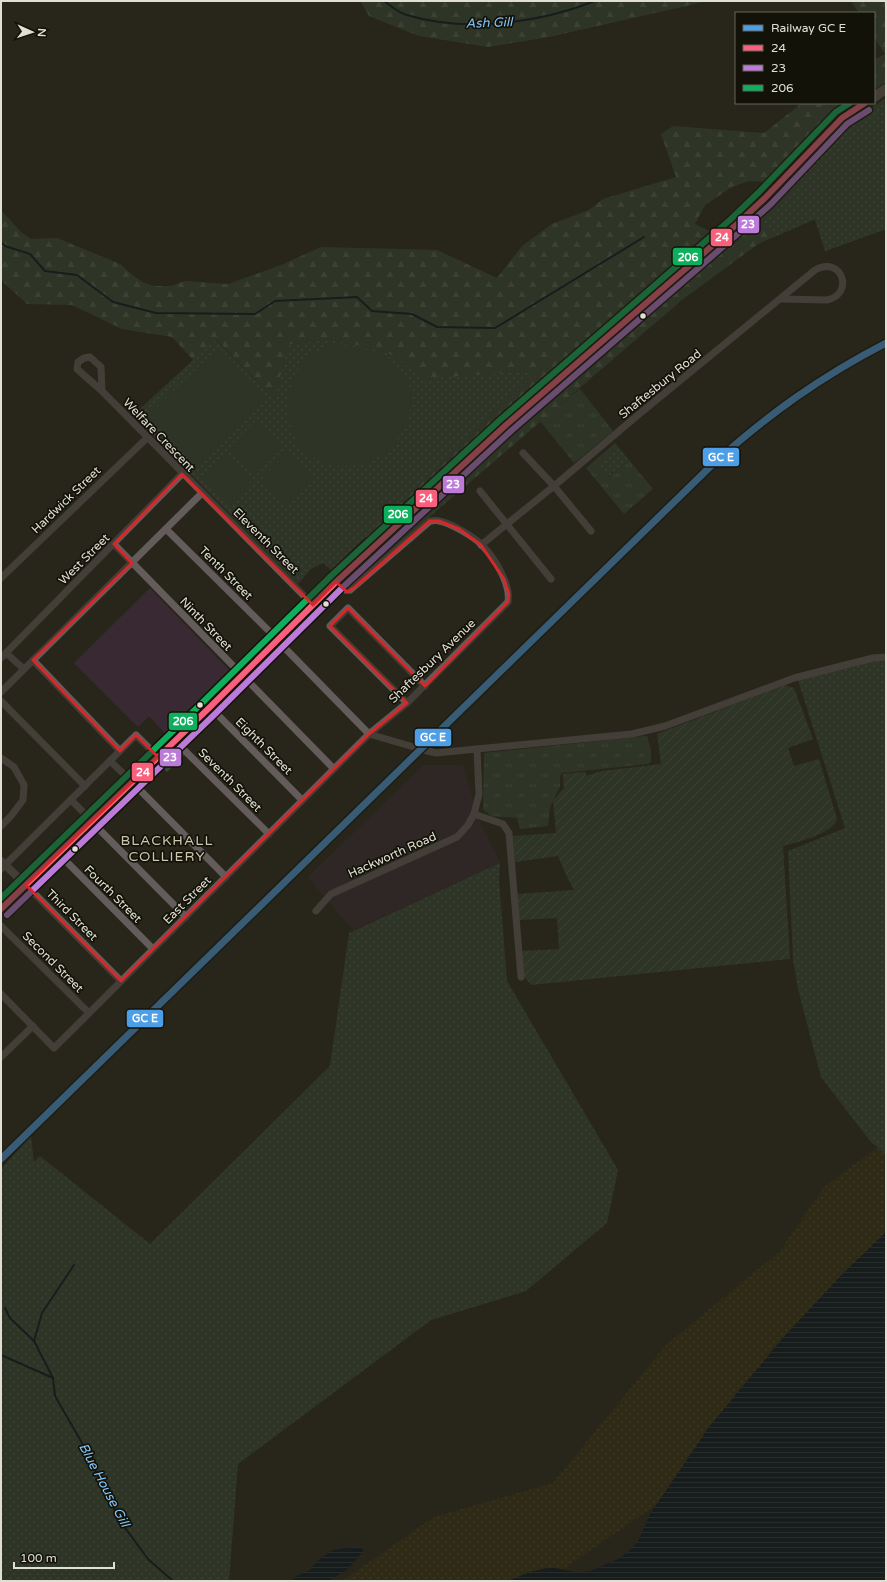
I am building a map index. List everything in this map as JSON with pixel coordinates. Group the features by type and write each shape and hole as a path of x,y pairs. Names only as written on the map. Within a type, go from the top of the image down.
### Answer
{"main road":[{"path":"875,96 886,89"},
{"path":"1,909 58,853 88,817 129,780 158,758 242,676 274,637 313,605 506,425 736,225 770,193 842,118 863,104"}],"street":[{"name":"Shaftesbury Road","path":"481,544 554,486 815,270 825,266 834,268 838,271 843,282 842,290 838,296 833,299 781,299"},
{"name":"Welfare Crescent","path":"102,391 101,367 90,357 84,358 78,362 78,369 102,391 202,493"},
{"name":"Hardwick Street","path":"1,578 147,438"},
{"path":"523,453 554,486 591,531"},
{"name":"West Street","path":"4,655 182,474"},
{"path":"480,491 551,579"},
{"path":"1,692 202,493"},
{"name":"Eleventh Street","path":"202,493 313,605"},
{"path":"336,582 345,590 350,590 355,587 430,521 439,521 459,529 481,544"},
{"name":"Tenth Street","path":"166,529 369,734"},
{"name":"Ninth Street","path":"114,544 334,769"},
{"name":"Shaftesbury Avenue","path":"369,734 425,686 508,602 509,594 504,579 492,558 481,544"},
{"path":"407,703 330,626 348,608 425,686"},
{"path":"4,655 24,669"},
{"path":"369,734 436,753 632,734 665,726 794,678 873,658 886,657"},
{"path":"33,660 120,751"},
{"path":"1,701 85,786"},
{"name":"Eighth Street","path":"210,707 302,800"},
{"name":"East Street","path":"34,1026 54,1048 369,734"},
{"path":"2,865 71,800 136,735 158,758"},
{"name":"Seventh Street","path":"175,741 269,834"},
{"name":"Hackworth Road","path":"316,911 331,894 457,837 468,826 474,814 479,794 477,749"},
{"path":"1,758 14,767 24,785 23,800 1,826"},
{"path":"110,760 226,877"},
{"path":"71,800 186,917"},
{"path":"474,814 503,824 509,833 521,978"},
{"name":"Fourth Street","path":"58,853 153,949"},
{"name":"Third Street","path":"2,865 26,885 121,981"},
{"name":"Second Street","path":"1,926 88,1013"},
{"path":"1,994 34,1026 1,1057"}],"highlighted area":[{"path":"182,474 313,605 336,582 347,592 355,587 430,521 439,521 459,529 481,545 504,579 509,594 508,602 425,686 348,608 330,626 407,703 369,734 121,981 26,885 158,757 136,735 120,751 33,660 132,563 114,544"}],"shaded area":[{"path":"150,588 235,676 170,739 149,716 138,727 74,663"},
{"path":"424,765 463,765 478,818 500,863 353,930 308,877"}],"green space":[{"path":"360,1 708,1 549,37 488,47 419,36 369,16"},
{"path":"851,1 886,1 886,82 875,88 875,59 885,54 875,39 875,12 858,12"},
{"path":"886,98 886,229 825,251 815,219 758,244 682,300 378,561 373,555 462,471 765,208 848,125"},
{"path":"886,98 886,229 825,251 815,219 774,237 770,228 756,217 848,125"},
{"path":"801,104 851,104 821,130 768,182 749,181 732,187 705,205 695,224 715,234 664,277 369,542 364,538 537,371 425,379 386,352 329,339 288,345 275,399 217,340 193,360 172,337 122,329 72,305 27,304 1,280 1,210 21,232 31,239 57,238 120,264 135,277 154,286 171,286 185,281 228,284 281,265 321,247 437,250 497,278 522,246 552,224 589,210 603,199 676,177 661,134 673,126 764,133"},
{"path":"329,339 386,352 425,379 538,370 331,570 323,563 311,569 298,584 133,415 216,340 275,399 288,345"},
{"path":"334,344 387,356 396,364 406,378 412,395 410,412 395,443 388,450 367,462 347,467 326,464 307,454 293,435 288,409 291,385 302,364 321,349"},
{"path":"219,347 268,398 198,465 149,414"},
{"path":"580,389 613,431 574,463 540,421"},
{"path":"257,419 284,447 257,474 230,447"},
{"path":"615,443 619,448 598,464 609,477 629,460 653,489 624,514 586,468"},
{"path":"619,448 629,460 608,477 598,464"},
{"path":"287,452 314,479 287,507 260,480"},
{"path":"224,454 251,482 229,504 202,477"},
{"path":"886,657 886,1155 870,1141 821,1077 798,989 793,959 788,851 845,828 797,677"},
{"path":"785,685 794,688 813,739 788,748 794,766 819,759 837,819 829,829 814,837 783,846 790,959 531,985 523,975 521,951 559,949 557,918 519,920 517,894 574,890 558,856 515,862 513,836 556,833 553,801 564,788 563,774 586,772 586,776 602,771 661,764 657,734"},
{"path":"647,736 651,750 651,762 648,764 562,773 560,776 560,786 550,807 548,826 520,829 517,818 492,816 483,810 484,753"},
{"path":"177,748 184,755 167,772 160,765"},
{"path":"500,863 499,880 507,981 618,1170 607,1223 526,1291 431,1320 238,1464 229,1581 1,1581 1,1169 31,1136 34,1162 40,1156 150,1244 330,1066 349,933"}],"sand":[{"path":"886,1141 886,1275 682,1487 546,1581 342,1581 434,1517 553,1483 666,1345 780,1251 824,1187"}],"water":[{"path":"886,1232 886,1581 508,1581 529,1572 547,1568 556,1568 574,1572 590,1571 618,1559 629,1551 638,1541 650,1514 709,1427 781,1340 843,1273"},
{"path":"362,1547 363,1552 347,1570 328,1581 292,1581 296,1576 310,1570 317,1561 333,1550"}],"waterway":[{"name":"Ash Gill","path":"384,1 404,14 453,24 502,23 526,20 573,9 595,1"},
{"path":"1,242 5,246 30,254 45,271 77,275 113,302 156,313 255,314 275,301 357,297 372,311 412,314 437,327 495,328 644,237"},
{"name":"Blue House Gill","path":"74,1265 42,1313 34,1341 53,1378 55,1396 82,1443 120,1521 148,1559 173,1581"},
{"name":"Blue House Gill","path":"5,1308 10,1318 34,1341"},
{"name":"Blue House Gill","path":"1,1355 53,1378"}],"transit line":[{"name":"206","path":"1,898 331,576 501,419 731,219 836,112 848,104"},
{"name":"24","path":"1,909 210,707 336,582 506,425 736,225 765,198 842,118 863,104"},
{"name":"23","path":"7,915 216,713 342,588 511,431 771,204 847,124 869,110"},
{"path":"1,1159 714,463 755,428 796,397 839,369 886,343"}],"district":[{"name":"BLACKHALL COLLIERY","path":"167,848"}]}
